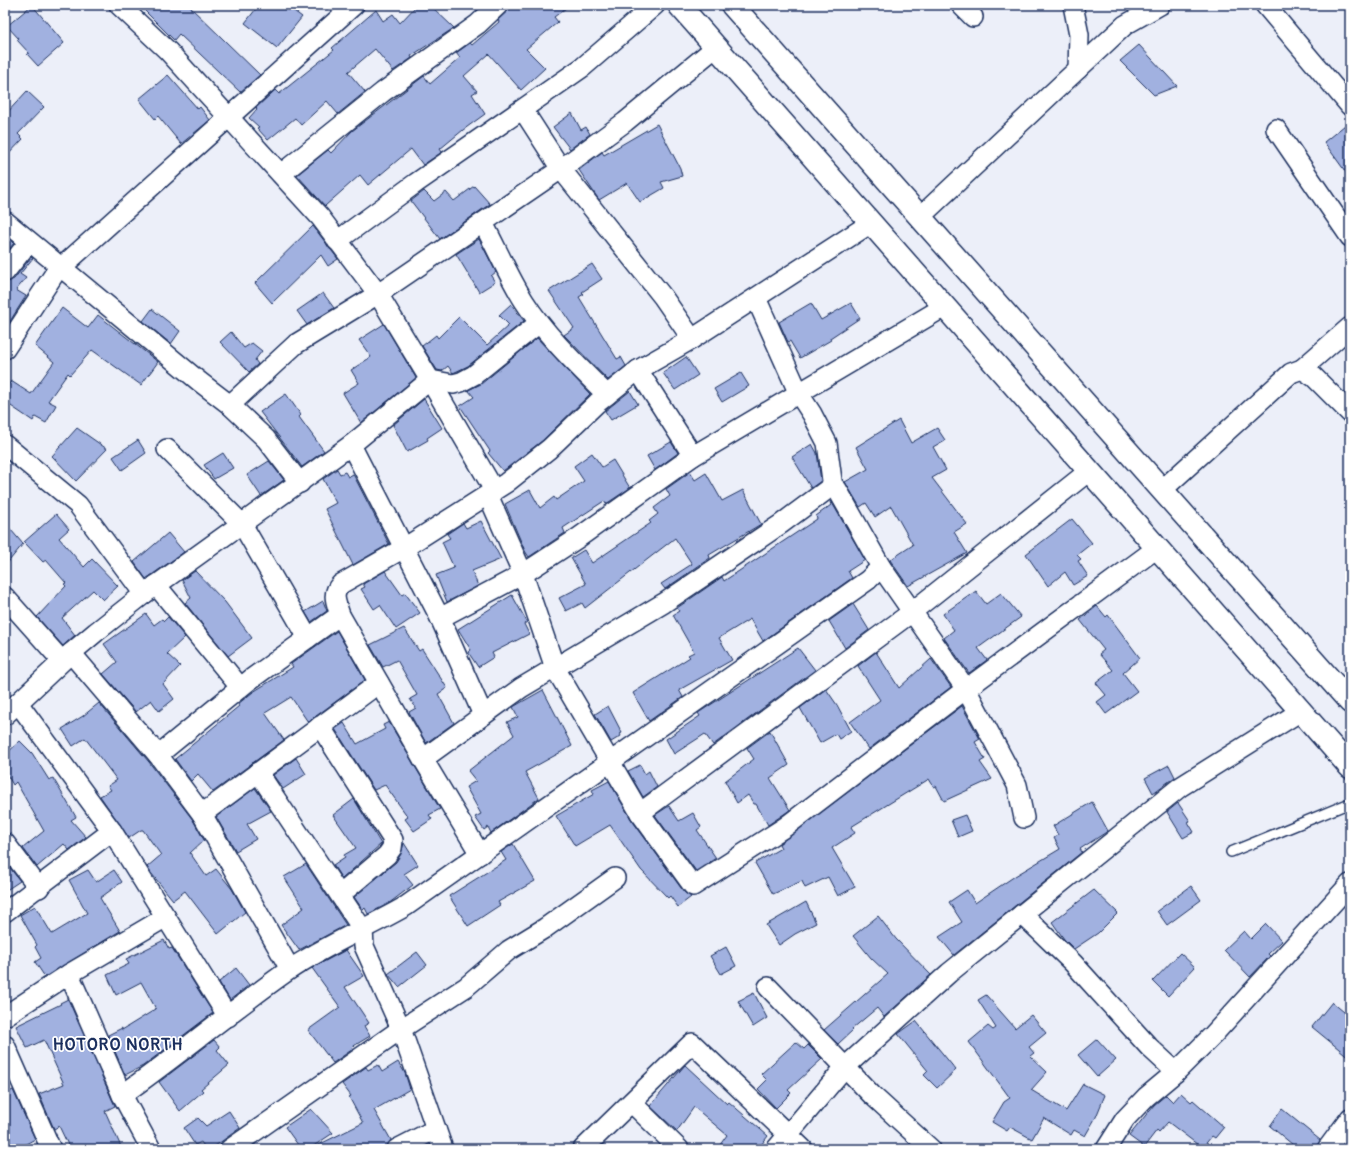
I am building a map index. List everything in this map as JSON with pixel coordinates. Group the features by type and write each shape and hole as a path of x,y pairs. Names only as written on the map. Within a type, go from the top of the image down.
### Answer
{"main road":[{"path":"679,5 1350,767"},
{"path":"732,5 1350,702"}],"street":[{"path":"119,5 168,51 320,217 378,294 430,380 491,493 523,574 555,668 640,813 693,886 785,827 966,689 1157,548"},
{"path":"5,349 56,273 62,267 354,5"},
{"path":"280,174 383,92 478,24 498,5"},
{"path":"337,241 416,183 583,67 655,5"},
{"path":"1073,5 1079,35 1078,69"},
{"path":"920,217 1125,25 1160,5"},
{"path":"1265,5 1350,106"},
{"path":"230,405 296,344 378,294 561,169 625,122 716,47"},
{"path":"522,110 561,169 663,297 692,339"},
{"path":"1276,129 1350,237"},
{"path":"5,221 230,405 266,439 300,482"},
{"path":"483,223 524,301 539,323 560,349 607,395"},
{"path":"480,854 340,615 334,596 336,590 341,584 404,548 491,493 549,449 607,395 638,370 692,339 871,223"},
{"path":"5,272 29,242"},
{"path":"756,298 799,394 812,414 827,443 833,488"},
{"path":"440,618 523,574 578,538 693,456 944,307"},
{"path":"228,1017 112,831 11,709 66,657 150,590 351,445 430,380 453,384 461,382 474,375 539,323"},
{"path":"1162,490 1284,378 1291,372 1302,369 1350,327"},
{"path":"1302,369 1314,377 1350,413"},
{"path":"638,370 693,456"},
{"path":"5,445 78,505 150,590 240,687"},
{"path":"351,445 440,618 483,715"},
{"path":"167,450 242,524 308,638"},
{"path":"640,813 911,613 1089,471"},
{"path":"423,759 521,688 664,603 782,524 828,489 833,488 837,489 850,510 880,567 966,689 1017,785 1024,818"},
{"path":"122,1095 173,1060 290,969 344,938 363,930 406,906 868,580 880,567"},
{"path":"5,597 66,657 158,755 202,814 290,969"},
{"path":"158,755 240,687 340,615"},
{"path":"202,814 379,683"},
{"path":"776,1149 846,1067 949,973 1180,787 1301,711"},
{"path":"320,726 392,840 392,848 387,854 340,895"},
{"path":"258,772 363,930 364,946 401,1029 443,1149"},
{"path":"5,912 39,888 112,831"},
{"path":"5,843 39,888"},
{"path":"230,1149 249,1143 401,1029 466,987 509,950 545,928 615,878"},
{"path":"1106,1149 1125,1119 1146,1097 1176,1072 1213,1035 1350,884"},
{"path":"1022,914 1073,963 1149,1047 1176,1072"},
{"path":"5,1016 70,974 166,917"},
{"path":"70,974 122,1095 150,1149"},
{"path":"768,988 846,1067 931,1149"},
{"path":"583,1149 692,1043 803,1149"},
{"path":"5,1045 51,1149"},
{"path":"632,1103 679,1149"},
{"path":"1327,1149 1350,1118"},
{"path":"397,1149 436,1128"}],"lane":[{"path":"1231,852 1350,803"}],"building":[{"path":"32,5 64,43 38,66 17,40 19,39 7,26"},
{"path":"139,5 188,5 260,75 240,92 179,34 174,40"},
{"path":"259,5 286,5 302,17 277,48 245,23"},
{"path":"417,5 430,5 454,28 411,56 412,58 393,71 375,49 348,72 365,92 338,114 327,101 301,125 295,118 268,140 257,128 259,127 249,118 257,109 256,108 275,90 279,94 334,50 332,48 376,10 383,21 393,14 400,23"},
{"path":"514,5 570,5 554,17 558,22 526,49 545,68 521,90 489,54 464,76 477,91 472,94 485,114 440,149 442,152 423,165 411,149 368,185 360,175 325,206 297,175 328,150 331,153 352,131 424,76 430,84 460,58 456,53 470,43 472,45 499,22 498,20"},
{"path":"1139,45 1177,86 1154,95 1120,61"},
{"path":"168,75 198,109 200,107 210,120 181,144 158,116 155,119 139,99"},
{"path":"27,91 44,107 18,134 23,139 5,158 5,115"},
{"path":"572,113 581,130 586,127 590,134 570,149 553,127"},
{"path":"1350,121 1350,178 1324,142"},
{"path":"657,124 680,168 682,176 661,182 664,188 640,202 627,183 599,200 579,170 602,152 604,155"},
{"path":"474,186 490,204 440,239 411,201 424,191 434,201 446,192 454,201"},
{"path":"313,226 338,259 328,266 321,255 272,303 255,283"},
{"path":"5,235 14,243 5,254"},
{"path":"479,239 496,272 491,276 495,282 479,292 456,254"},
{"path":"31,257 33,258 20,274 26,278 16,290 26,296 5,329 5,283 14,279"},
{"path":"592,264 602,279 582,292 584,294 579,297 617,359 621,357 626,366 608,380 564,335 574,328 549,291"},
{"path":"323,293 334,308 307,325 297,311"},
{"path":"811,303 821,320 851,303 860,318 830,338 831,340 800,358 790,341 788,342 779,322"},
{"path":"511,304 524,321 468,366 453,373 448,366 442,371 437,370 422,346 436,335 438,338 459,317 487,345 509,325 499,315"},
{"path":"62,308 88,328 98,315 158,362 141,385 92,350 70,375 68,373 48,401 56,405 46,423 35,417 33,421 5,402 5,390 11,381 31,394 54,362 35,346"},
{"path":"152,309 180,331 171,344 143,321"},
{"path":"384,324 416,378 361,423 343,393 359,383 351,370 371,357 359,340"},
{"path":"231,332 244,348 252,343 262,351 255,360 258,364 249,372 220,342"},
{"path":"537,338 590,394 542,441 503,471 488,453 490,451 460,406 474,397 468,390 481,384"},
{"path":"686,357 698,375 675,390 663,373"},
{"path":"741,373 749,386 722,402 714,389"},
{"path":"630,391 638,404 611,420 605,411"},
{"path":"286,394 301,415 299,417 324,451 302,467 260,412"},
{"path":"424,399 442,428 427,438 428,440 407,452 393,425"},
{"path":"899,420 911,443 937,428 945,440 933,447 946,470 932,478 967,524 954,532 967,553 908,586 890,560 913,545 891,506 875,517 866,503 860,507 845,482 868,469 856,447"},
{"path":"77,428 107,449 76,481 52,456"},
{"path":"138,440 146,453 122,470 113,457"},
{"path":"671,442 678,453 655,470 647,456"},
{"path":"812,444 817,453 821,481 811,488 792,457"},
{"path":"223,453 233,468 214,479 204,465"},
{"path":"592,453 602,467 613,460 630,488 606,504 604,501 563,528 565,533 529,557 505,504 530,490 540,508 554,497 556,500 584,481 574,466"},
{"path":"269,461 284,480 261,496 247,475"},
{"path":"337,469 340,474 345,472 348,477 353,474 389,544 353,565 325,509 336,503 323,479"},
{"path":"690,472 695,480 706,473 722,501 743,490 761,524 709,555 710,558 665,589 661,584 692,564 675,538 585,608 582,603 566,611 559,598 586,584 571,558 584,550 592,563 651,523 649,521 658,514 654,508 670,496 666,489"},
{"path":"831,501 865,560 848,571 852,578 763,641 750,619 719,638 732,660 679,690 683,697 649,721 633,693 690,657 688,655 694,652 673,615 679,611 677,608 722,577 724,581 817,519 816,516 831,505"},
{"path":"56,514 69,529 59,538 84,567 92,559 118,586 103,600 93,590 62,618 75,635 63,646 37,617 66,586 64,584 66,583 46,560 43,562 24,542"},
{"path":"1072,519 1092,543 1077,555 1081,559 1078,561 1088,576 1073,585 1065,572 1048,586 1026,554"},
{"path":"481,521 501,559 472,571 478,586 447,602 436,575 454,568 442,542 450,538 447,534 463,523 466,528"},
{"path":"5,523 23,544 5,566"},
{"path":"168,533 184,552 146,579 134,562"},
{"path":"195,571 225,602 252,638 228,656 185,603 191,598 182,580"},
{"path":"385,571 402,595 405,593 420,613 396,629 380,605 374,609 361,589 365,587 363,584"},
{"path":"976,591 986,604 1001,593 1021,617 978,648 987,660 969,673 944,638 954,630 943,614"},
{"path":"512,595 527,622 524,624 529,634 492,653 494,657 478,667 468,652 471,650 458,629"},
{"path":"323,601 327,611 311,622 305,612"},
{"path":"853,604 869,630 845,648 829,621"},
{"path":"1097,606 1106,617 1108,615 1140,658 1123,673 1137,691 1106,714 1097,702 1106,695 1096,683 1113,670 1099,654 1104,650 1080,620"},
{"path":"146,614 154,625 162,619 164,621 168,617 185,637 167,654 180,666 163,684 174,699 159,711 151,700 136,712 103,674 117,662 104,644"},
{"path":"404,628 419,651 422,649 447,688 438,694 454,723 426,743 409,712 416,708 410,699 417,695 397,660 383,667 370,645"},
{"path":"337,631 365,680 308,722 291,697 265,713 284,740 213,792 198,774 191,781 175,759 239,706 238,704 253,692 293,667 291,664"},
{"path":"798,648 815,670 713,745 705,734 674,754 666,739 700,716 698,713"},
{"path":"876,652 899,688 931,659 951,687 869,749 850,722 880,700 858,666"},
{"path":"826,689 837,705 851,731 839,739 836,734 820,743 800,708"},
{"path":"543,690 572,746 525,772 539,798 491,833 488,827 484,830 475,817 481,814 466,787 476,781 468,771 514,735 507,722 518,717 513,707"},
{"path":"99,703 149,762 193,820 204,840 190,853 206,876 216,869 232,889 245,912 218,934 185,891 173,900 151,873 147,867 161,855 143,830 129,838 100,796 111,790 108,786 117,780 85,738 73,746 62,729 83,716"},
{"path":"608,706 622,733 620,734 621,736 611,742 595,714"},
{"path":"962,706 980,739 975,742 985,759 980,762 992,779 944,801 936,786 934,787 929,779 851,827 855,833 832,848 855,887 838,896 828,877 805,888 802,881 773,894 755,863 781,848 779,844"},
{"path":"389,722 440,809 429,815 432,819 414,831 405,819 408,817 385,785 374,790 335,729 344,723 357,744 385,729 383,725"},
{"path":"770,731 789,765 770,778 790,810 768,825 756,804 754,804 748,795 737,803 725,781 754,759 747,748"},
{"path":"20,741 32,753 49,780 53,778 76,817 71,820 86,837 69,850 64,844 37,867 23,848 44,831 16,782 13,785 5,771 5,755"},
{"path":"296,758 306,774 283,789 273,775"},
{"path":"640,765 645,774 649,771 657,787 643,797 628,771"},
{"path":"1169,765 1175,777 1153,793 1145,778"},
{"path":"609,781 631,819 684,892 691,897 678,907 670,896 668,898 641,870 610,825 575,846 556,816 594,794 592,790"},
{"path":"255,788 271,811 247,824 256,839 236,851 216,817"},
{"path":"354,799 381,844 342,879 333,865 345,857 344,855 356,848 333,815"},
{"path":"1092,802 1108,831 1080,849 1082,852 954,955 939,937 962,922 949,902 967,890 975,903 1015,876 1060,849 1054,838 1058,835 1053,826"},
{"path":"1178,803 1190,821 1188,822 1194,832 1183,838 1167,812"},
{"path":"669,806 679,821 693,813 701,827 697,830 716,858 696,871 655,815"},
{"path":"965,815 972,831 958,837 951,820"},
{"path":"404,843 418,865 404,874 413,885 388,904 368,914 365,908 363,910 354,897 396,862 401,854"},
{"path":"513,844 535,881 498,902 500,905 468,926 449,896 506,860 501,852"},
{"path":"7,864 20,881 5,891 5,866"},
{"path":"306,864 346,925 299,950 281,925 304,908 284,877"},
{"path":"88,870 96,882 114,870 122,882 100,898 120,931 45,977 35,962 41,958 35,947 37,945 20,915 35,906 52,934 87,913 69,880"},
{"path":"1191,886 1201,900 1167,925 1157,911"},
{"path":"1094,890 1118,913 1098,933 1074,949 1064,939 1052,922"},
{"path":"806,902 816,923 795,934 779,945 766,925"},
{"path":"878,916 896,939 931,975 884,1017 877,1008 852,1029 853,1030 838,1044 824,1030 888,974 871,958 853,936"},
{"path":"1266,924 1282,941 1268,954 1270,956 1250,977 1224,950 1244,931 1251,939"},
{"path":"164,940 169,949 172,948 213,1013 143,1066 125,1075 108,1035 122,1028 122,1030 156,1009 141,982 116,995 107,975 129,964 126,959"},
{"path":"726,947 736,966 721,974 710,956"},
{"path":"346,950 364,976 345,987 369,1023 364,1026 370,1036 352,1047 353,1049 333,1063 308,1030 340,1007 312,968"},
{"path":"417,952 427,965 399,987 388,974"},
{"path":"1180,953 1195,967 1168,996 1153,981"},
{"path":"236,968 249,985 230,1000 219,982"},
{"path":"754,993 767,1018 753,1027 738,1001"},
{"path":"986,995 1015,1028 1031,1015 1046,1033 1029,1047 1034,1053 1030,1056 1047,1072 1031,1090 1066,1111 1083,1084 1105,1095 1096,1117 1085,1136 1074,1130 1071,1135 1044,1118 1032,1139 1010,1127 1007,1131 992,1122 1004,1102 1010,1098 969,1042 988,1026 993,1030 996,1028 978,1000"},
{"path":"68,999 115,1106 105,1111 122,1149 70,1149 59,1126 54,1129 39,1094 64,1084 44,1040 27,1048 16,1026 61,1004 60,1003"},
{"path":"1332,1002 1350,1017 1350,1058 1312,1027"},
{"path":"916,1021 956,1070 937,1088 924,1075 928,1071 898,1034"},
{"path":"1097,1039 1116,1060 1097,1077 1078,1055"},
{"path":"214,1040 220,1047 217,1050 229,1065 201,1089 203,1091 180,1111 159,1082"},
{"path":"796,1042 804,1049 808,1045 822,1059 788,1090 791,1093 776,1108 758,1089 767,1080 761,1074"},
{"path":"398,1062 405,1073 410,1089 374,1110 391,1140 386,1149 310,1149 363,1123 349,1097 351,1096 342,1084 366,1067 368,1070 378,1065 382,1072"},
{"path":"685,1065 727,1104 729,1102 768,1136 758,1149 717,1149 727,1135 694,1107 677,1131 650,1106"},
{"path":"13,1090 35,1139 17,1149 5,1149 5,1094"},
{"path":"1181,1093 1191,1102 1193,1100 1224,1127 1215,1138 1212,1136 1202,1148 1168,1122 1159,1132 1157,1130 1144,1147 1129,1136 1154,1105 1166,1095 1173,1102"},
{"path":"311,1109 333,1133 309,1149 301,1149 285,1127"},
{"path":"1282,1109 1320,1140 1316,1149 1298,1149 1270,1126"},
{"path":"229,1111 240,1128 211,1149 206,1149 201,1142 195,1145 184,1128 198,1118 206,1126"}],"district":[{"name":"HOTORO NORTH","path":"118,1044"}]}
